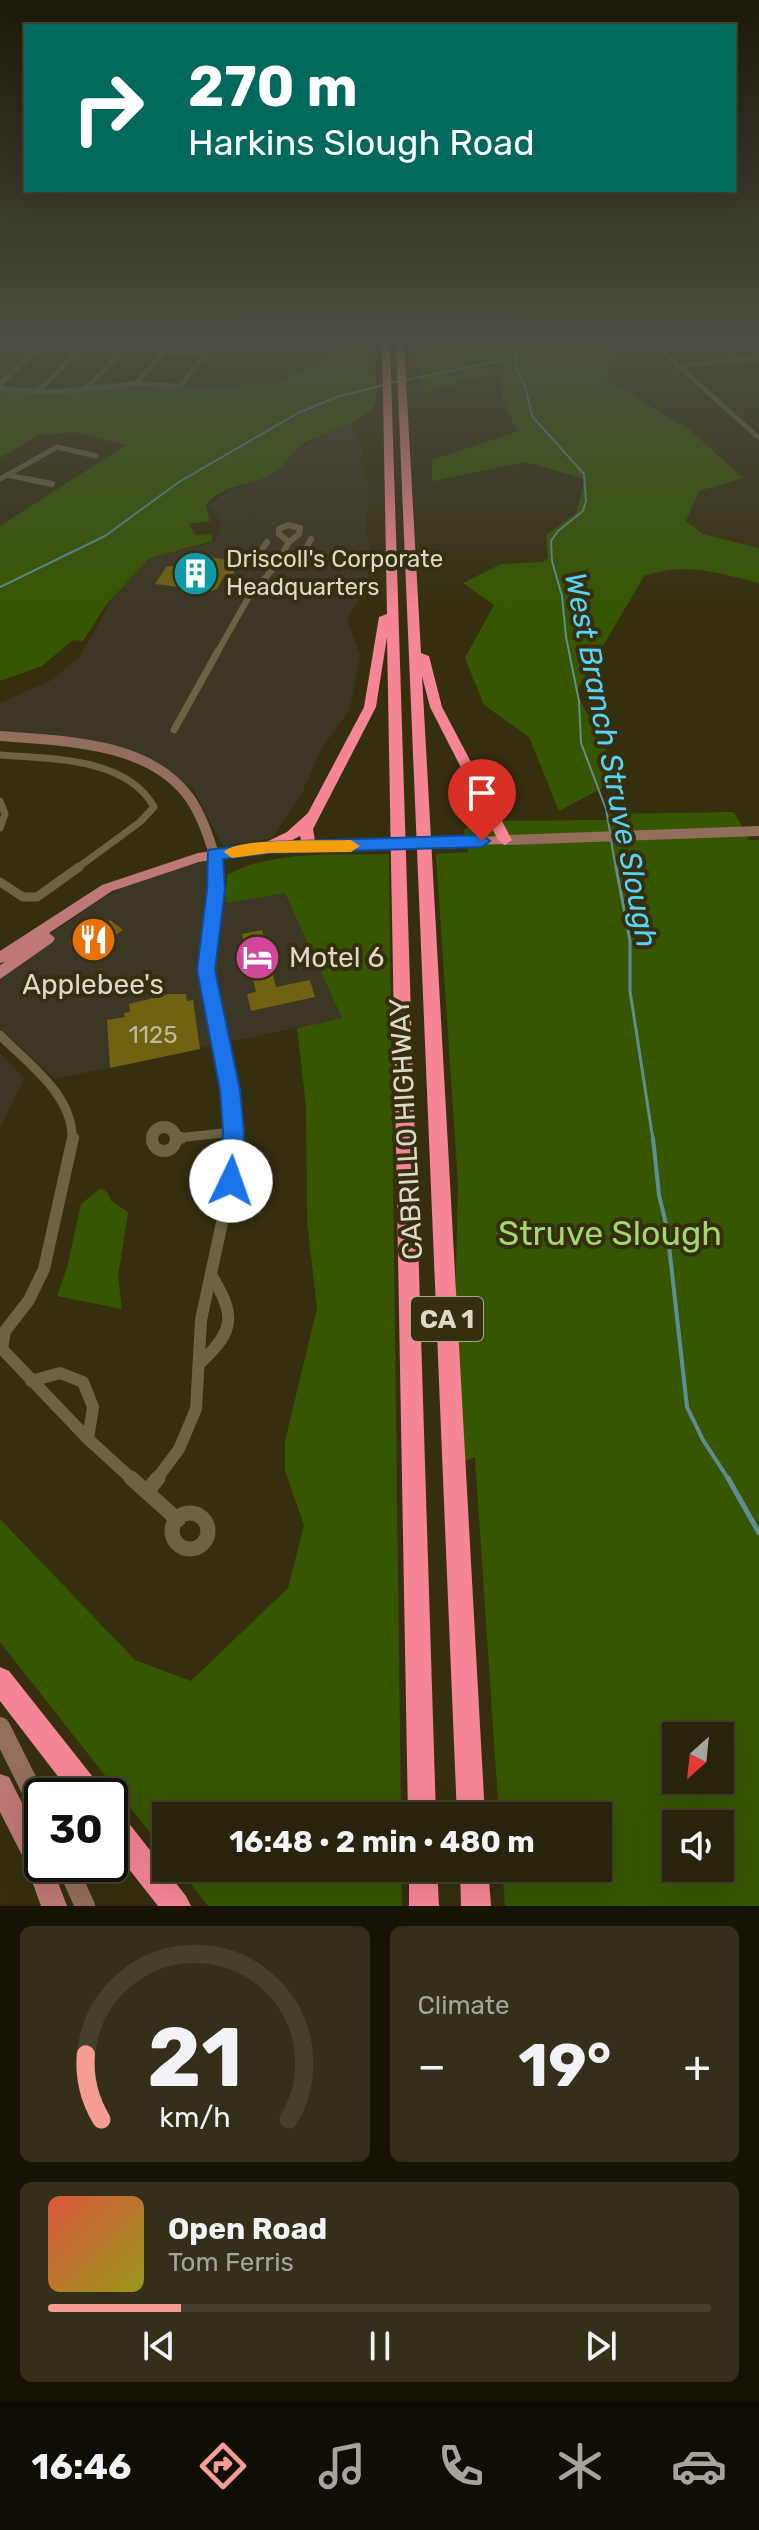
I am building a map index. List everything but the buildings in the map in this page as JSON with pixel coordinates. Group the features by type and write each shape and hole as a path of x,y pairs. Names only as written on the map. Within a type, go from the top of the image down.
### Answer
{"highway":[{"name":"CABRILLO HIGHWAY","path":"388,432 422,1802"},
{"name":"CABRILLO HIGHWAY","path":"405,432 470,1802"},
{"path":"309,847 306,829 372,701 392,581"},
{"path":"412,595 434,701 505,840"},
{"path":"269,847 292,836 302,826 340,763"},
{"path":"0,1680 76,1778"},
{"path":"128,1845 176,1906"},
{"path":"423,1882 424,1906"},
{"path":"475,1882 476,1906"}],"main road":[{"path":"0,958 107,888 214,854 269,847 505,840"},
{"path":"0,973 115,894 118,886"},
{"path":"0,1786 24,1833"},
{"path":"45,1882 54,1906"}],"street":[{"path":"0,479 57,447 96,456"},
{"path":"7,475 52,484"},
{"path":"307,547 311,539"},
{"path":"261,551 267,542"},
{"path":"174,730 247,600 276,565 289,542"},
{"path":"0,736 99,746 136,757 183,789 207,833 214,854 216,889 206,970 230,1090 233,1132 228,1201 201,1320 199,1396 192,1424 179,1449 147,1492"},
{"path":"0,755 74,761 108,770 144,791 154,807 134,826 39,896 23,897 0,882"},
{"path":"0,801 5,814 0,828"},
{"path":"505,840 759,831"},
{"path":"0,1035 58,1094 68,1111 73,1136 44,1269 29,1300 1,1339 5,1354 88,1439 178,1520"},
{"path":"177,1138 233,1132"},
{"path":"201,1362 225,1338 231,1319 229,1304 211,1275"},
{"path":"31,1381 60,1373 83,1382 93,1407 88,1439"},
{"path":"0,1727 26,1778"},
{"path":"41,1882 46,1906"},
{"path":"74,1882 85,1906"}],"shaded area":[{"path":"329,432 353,432 362,449 360,465 369,484 366,534 371,549 370,584 347,619 360,656 349,710 322,748 301,795 271,839 223,846 193,789 153,761 0,733 0,703 52,680 81,655 116,592 149,559 216,541 222,525 209,505 227,492 275,472 292,453"},
{"path":"208,861 215,905 285,892 342,1018 55,1079 0,1028 0,969 101,899 143,877"},
{"path":"0,1053 24,1078 0,1128"}],"green space":[{"path":"0,432 331,432 307,442 272,474 213,498 206,505 210,521 189,524 195,535 212,534 212,541 148,559 107,604 83,641 73,640 42,666 0,681 0,526 126,445 75,432 39,435 0,458"},
{"name":"West Branch Struve Slough","path":"517,432 692,432 743,478 699,491 686,521 703,534 759,548 759,583 688,569 644,576 576,692 621,778 559,811 529,737 484,705 465,658 494,605 463,583 501,564 542,562 548,558 546,535 576,513 585,479 526,462 432,481 432,460"},
{"path":"734,812 749,840 759,840 759,1906 505,1906 503,1882 612,1882 612,1802 498,1802 475,1457 456,1465 454,1369 458,1183 436,854 468,852 464,831 469,824 480,821 606,820 608,814"},
{"path":"389,854 401,1802 152,1802 152,1835 128,1805 128,1778 107,1778 0,1642 0,1519 135,1660 191,1681 288,1588 304,1525 285,1471 285,1441 317,1308 307,1222 306,1106 297,1028 342,1018 285,893 225,903 227,875 285,857"},
{"path":"101,1188 108,1193 111,1201 128,1212 118,1277 122,1309 57,1296 67,1268 81,1204"},
{"path":"189,1882 401,1882 402,1906 208,1906"}],"waterway":[{"name":"Struve Slough","path":"0,587 105,536 179,482 265,432"},
{"name":"West Branch Struve Slough","path":"546,432 584,474 586,501 583,511 558,531 551,541 552,561 562,596 566,637 579,701 581,743 606,809 610,832"},
{"name":"West Branch Struve Slough","path":"611,840 616,869"},
{"name":"West Branch Struve Slough","path":"616,867 630,941 630,991 653,1140"},
{"name":"West Branch Struve Slough","path":"653,1138 659,1195 667,1228 687,1407 703,1440 729,1480"},
{"name":"West Branch Struve Slough","path":"728,1478 759,1533"}],"slow traffic":[{"path":"232,852 269,847 351,846"}],"place":[{"name":"Driscoll's Corporate Headquarters","path":"195,573"},
{"name":"Applebee's","path":"93,939"},
{"name":"Motel 6","path":"258,957"}],"route":[{"path":"231,1181 233,1132 230,1090 206,970 216,889 214,854 269,847 482,841"}]}
